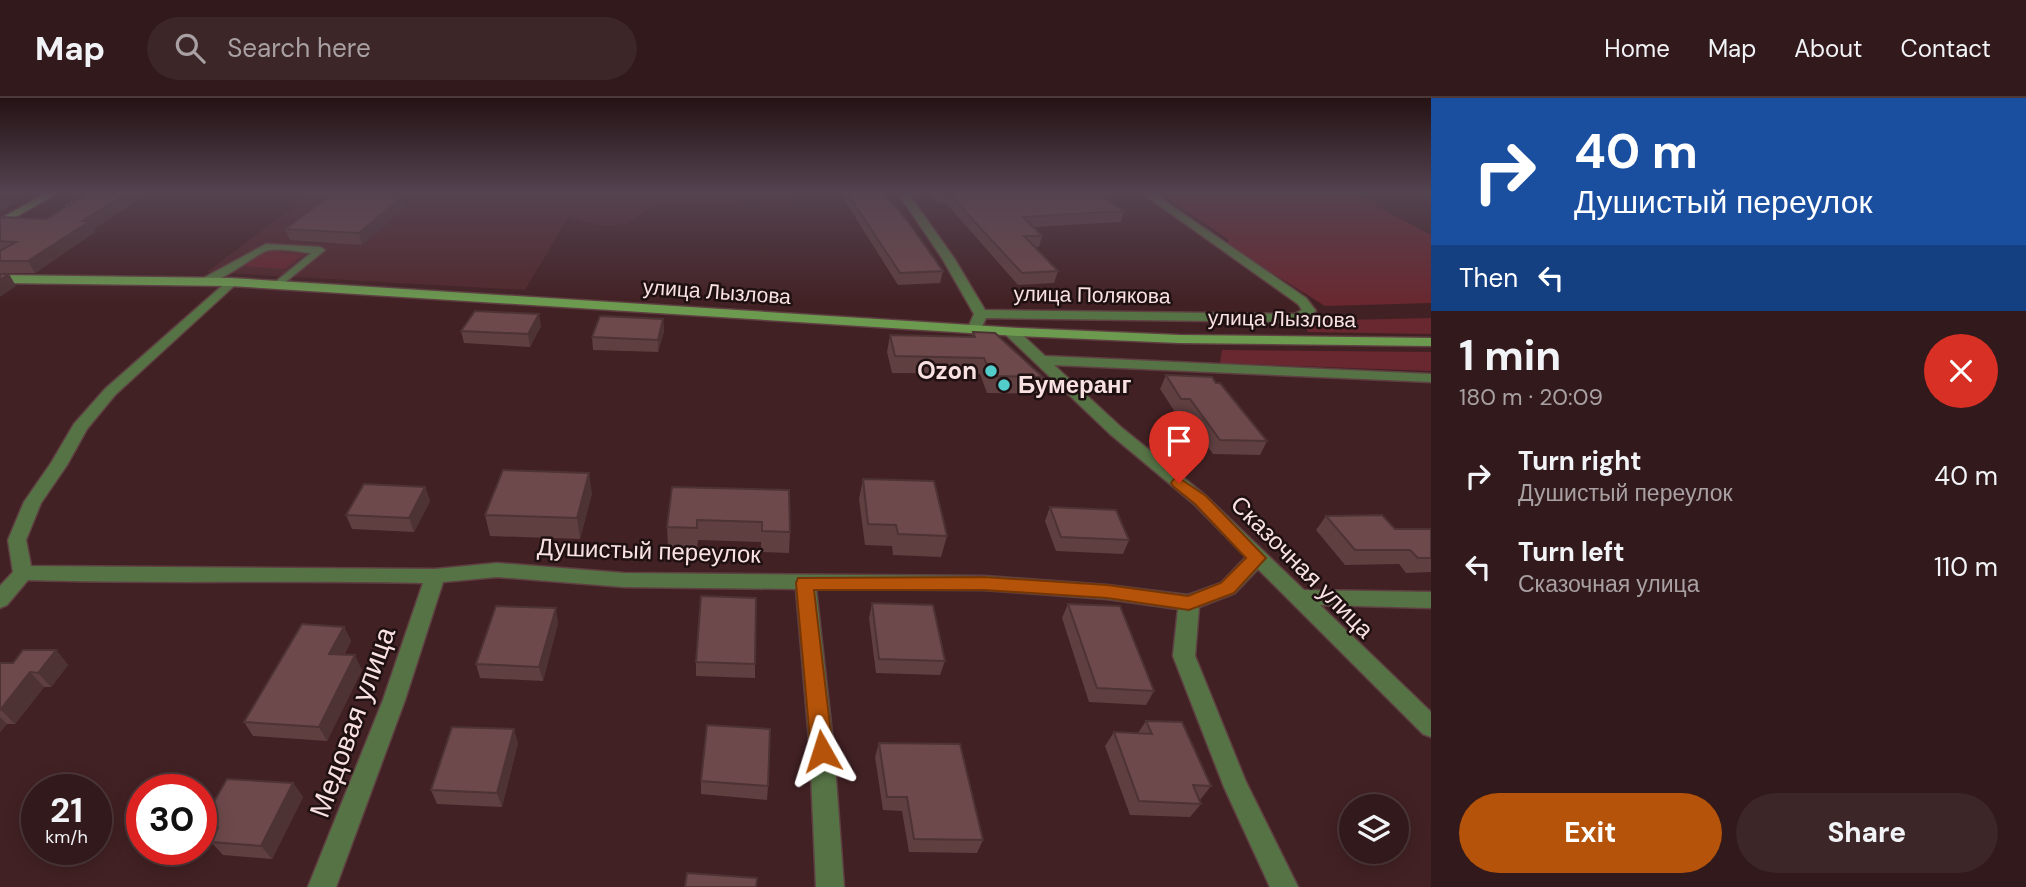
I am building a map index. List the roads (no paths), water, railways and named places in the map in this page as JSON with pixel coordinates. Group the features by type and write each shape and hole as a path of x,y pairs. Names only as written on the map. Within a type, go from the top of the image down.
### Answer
{"main road":[{"name":"улица Лызлова","path":"0,279 230,282 1011,332 1179,339 1431,342"}],"street":[{"path":"928,230 981,314"},
{"name":"улица Полякова","path":"974,330 981,314 1296,318 1310,312 1302,301 1200,230"},
{"path":"0,600 23,573 17,540 33,502 59,465 80,427 110,392 230,282"},
{"name":"Сказочная улица","path":"1011,332 1116,432 1200,500 1431,727"},
{"path":"1040,359 1431,378"},
{"name":"Душистый переулок","path":"23,573 131,576 288,573 435,576 497,570 624,580 984,583 1107,592 1189,603 1228,588 1257,558"},
{"name":"Медовая улица","path":"322,887 394,700 435,576"},
{"path":"805,583 822,751 830,887"},
{"path":"1298,597 1431,600"},
{"path":"1189,603 1184,656 1236,787 1284,887"}],"lane":[{"path":"203,281 234,267 266,247 320,250 278,285"}],"place":[{"name":"Ozon","path":"991,371"},
{"name":"Бумеранг","path":"1004,385"}]}
